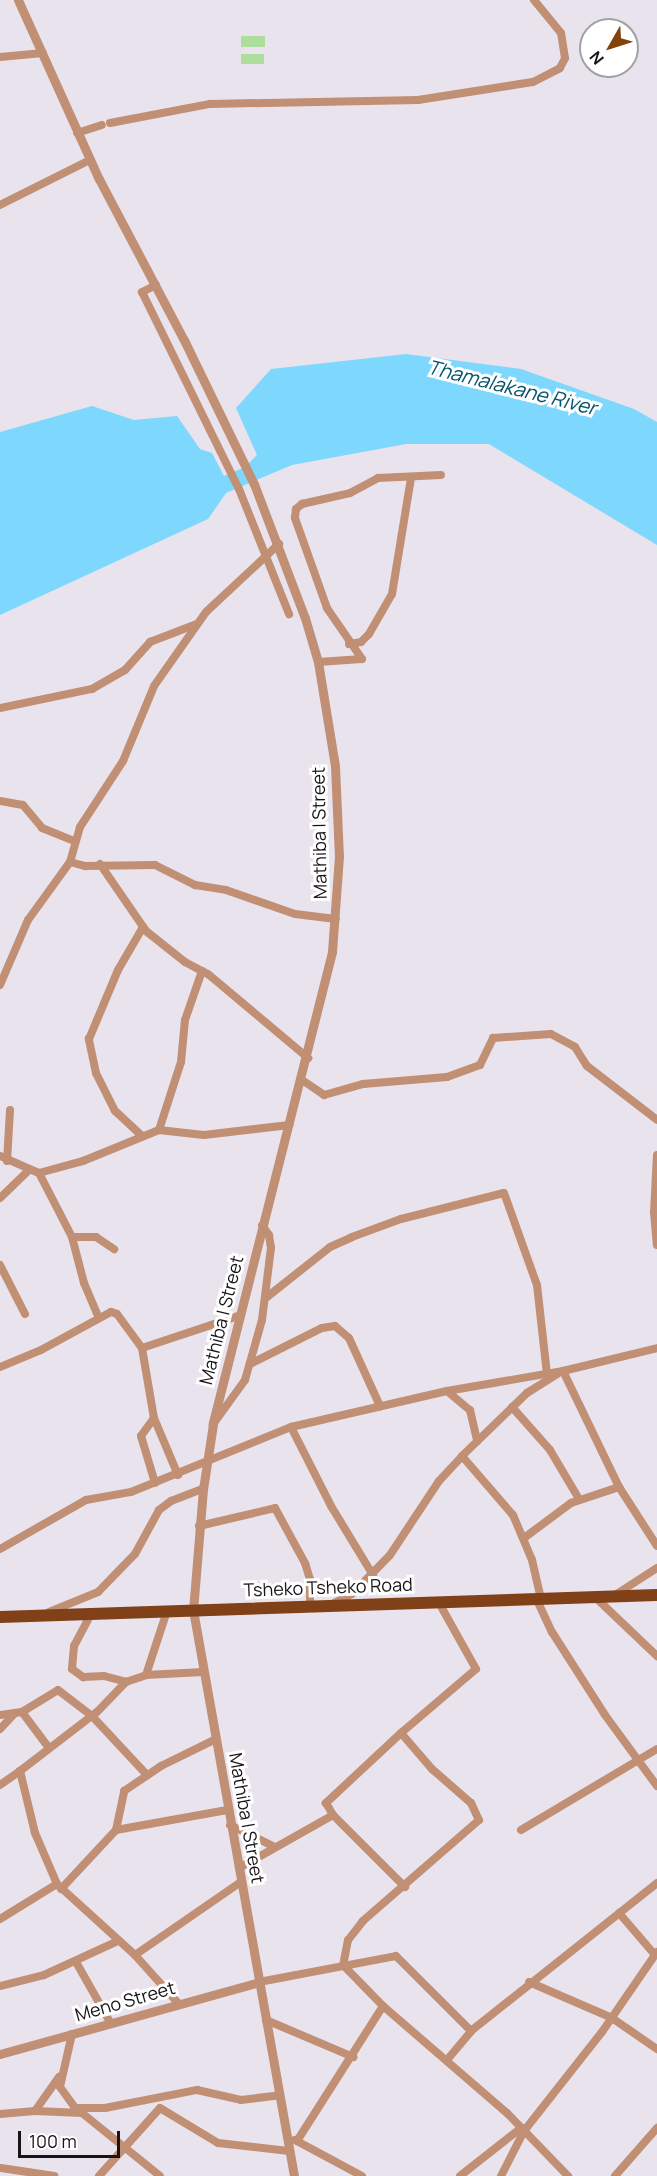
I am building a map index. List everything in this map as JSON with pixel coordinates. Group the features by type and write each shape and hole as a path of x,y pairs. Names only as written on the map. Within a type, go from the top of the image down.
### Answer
{"highway":[{"name":"Tsheko Tsheko Road","path":"0,1617 657,1595"}],"street":[{"name":"Mathiba I Street","path":"18,0 77,133 230,432 279,544 318,662 337,794 336,919 332,952 308,1058 238,1316 213,1424 199,1526 193,1610 294,2176"},
{"path":"77,133 106,124 210,104 418,100 533,82 560,68 565,58 561,33 534,0"},
{"path":"0,57 43,53"},
{"path":"0,205 90,160"},
{"path":"156,285 142,292 239,489 289,614"},
{"path":"318,662 362,659 349,644 327,608 295,519 296,509 302,504 350,493 378,478 441,475"},
{"path":"349,644 362,642 369,634 392,594 411,478"},
{"path":"0,985 28,920 70,862 74,841 123,760 154,686 197,624 266,554 279,544"},
{"path":"0,708 92,689 125,670 150,642 197,624"},
{"path":"0,801 23,806 42,828 74,841"},
{"path":"70,862 165,867 195,885 226,890 295,914 336,919"},
{"path":"100,864 142,927 202,971 308,1058"},
{"path":"142,927 118,970 88,1039 96,1073 115,1111 142,1136"},
{"path":"159,1130 181,1062 185,1020 202,971"},
{"path":"302,1080 324,1095 363,1084 447,1077 480,1065 493,1038 552,1034 575,1047 587,1066 657,1120"},
{"path":"10,1110 3,1158 28,1172 39,1173 74,1164 159,1130 204,1135 290,1125"},
{"path":"657,1155 657,1245"},
{"path":"0,1198 28,1172"},
{"path":"39,1173 72,1237 84,1283 99,1318"},
{"path":"267,1297 313,1259 345,1240 401,1219 504,1193 537,1285 547,1374"},
{"path":"213,1424 239,1391 250,1364 267,1297 271,1248 270,1234 262,1225"},
{"path":"72,1237 96,1237 114,1249"},
{"path":"0,1267 25,1314"},
{"path":"0,1367 41,1350 99,1318 117,1314 142,1348 154,1418 178,1475"},
{"path":"142,1348 238,1316"},
{"path":"250,1364 322,1328 335,1326 349,1338 380,1406"},
{"path":"0,1549 86,1500 106,1494 122,1495 178,1475 207,1459 291,1427 447,1390 562,1371 657,1348"},
{"path":"330,1605 352,1593 373,1575 403,1540 439,1481 462,1456 512,1407 562,1371"},
{"path":"562,1371 619,1487 657,1546"},
{"path":"447,1390 470,1410 477,1441"},
{"path":"512,1407 550,1450 579,1499"},
{"path":"154,1418 141,1436 154,1483"},
{"path":"291,1427 331,1506 373,1575"},
{"path":"462,1456 506,1505 524,1538 538,1598 552,1632 635,1760 657,1786"},
{"path":"524,1538 579,1499 619,1487"},
{"path":"38,1616 98,1592 135,1554 164,1505 203,1489"},
{"path":"199,1526 275,1508 305,1563 310,1606"},
{"path":"614,1596 657,1568"},
{"path":"595,1597 657,1656"},
{"path":"405,1887 333,1815 327,1800 476,1669 438,1601"},
{"path":"146,1675 167,1611"},
{"path":"91,1614 74,1646 72,1669 83,1677 104,1676 126,1682"},
{"path":"0,1785 92,1716 126,1682 146,1675 203,1672"},
{"path":"0,1729 18,1712 58,1690 92,1716 147,1775"},
{"path":"0,1715 18,1712"},
{"path":"18,1712 49,1748"},
{"path":"401,1733 432,1769 471,1803 479,1820 353,1931 344,1950 344,1965 383,2006 447,2060 522,2129 568,2176"},
{"path":"116,1830 122,1793 147,1775 216,1739"},
{"path":"521,1830 635,1760 657,1749"},
{"path":"20,1771 35,1833 59,1887 135,1955 178,2003"},
{"path":"0,1919 59,1887 116,1830 227,1810"},
{"path":"238,1868 333,1815"},
{"path":"230,1825 275,1846"},
{"path":"135,1955 241,1882"},
{"path":"447,2060 471,2031 529,1982 657,1884"},
{"path":"460,2176 522,2129 612,2018 656,1953 619,1913"},
{"path":"0,1986 44,1975 118,1941"},
{"path":"259,1982 396,1956 471,2031"},
{"path":"76,1962 110,2022"},
{"name":"Meno Street","path":"0,2054 259,1982"},
{"path":"529,1982 612,2018 657,2049"},
{"path":"297,2141 353,2057 383,2006"},
{"path":"266,2020 353,2057"},
{"path":"35,2110 60,2076 72,2034"},
{"path":"60,2076 62,2094 74,2108 158,2175"},
{"path":"74,2108 105,2108 197,2090 241,2100 280,2095"},
{"path":"99,2176 160,2108 218,2143 289,2151"},
{"path":"0,2114 35,2110 82,2113"},
{"path":"615,2176 657,2128"},
{"path":"501,2176 522,2129"},
{"path":"287,2136 362,2176"},
{"path":"1,2168 7,2176"},
{"path":"1,2168 54,2176"}],"green space":[{"path":"241,36 265,36 265,47 241,47"},
{"path":"241,54 264,54 264,64 241,64"}],"water":[{"name":"Thamalakane River","path":"406,354 521,369 634,409 657,422 657,545 489,444 406,444 292,465 226,493 208,519 0,615 0,432 92,406 134,420 177,416 200,449 212,453 224,476 245,467 257,455 236,408 271,369"}]}
